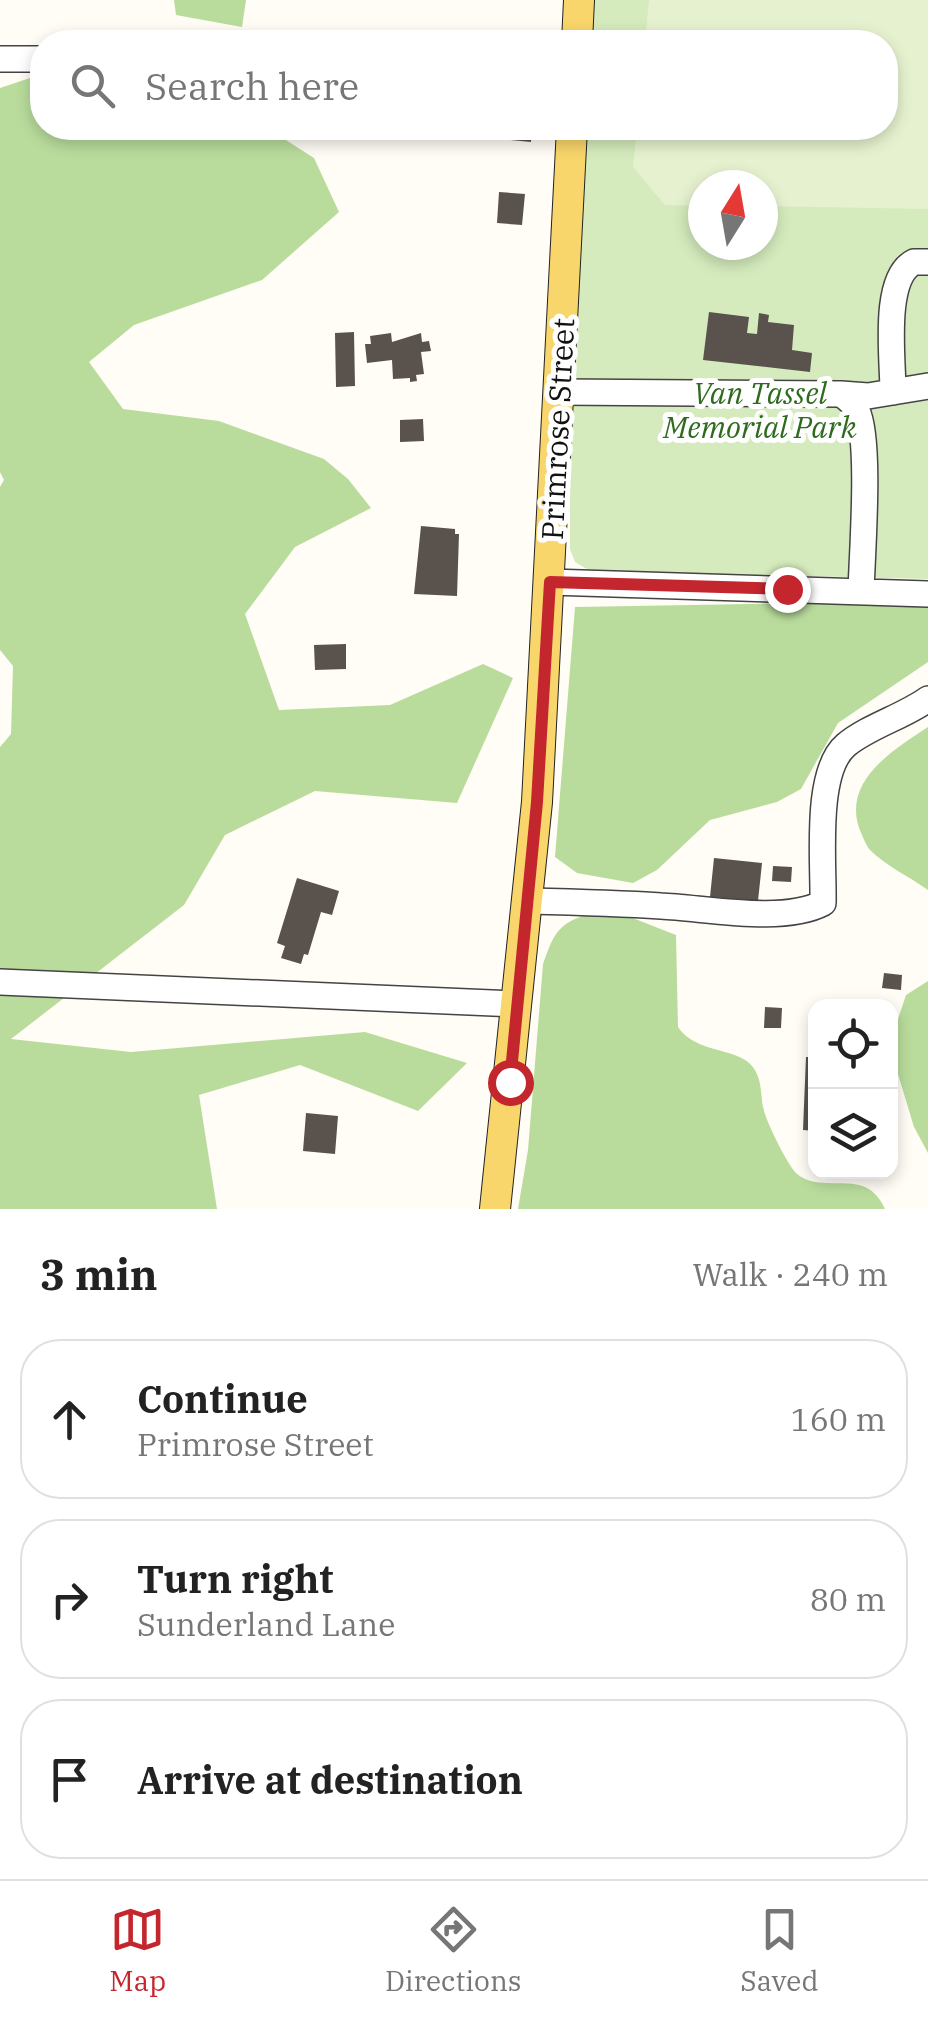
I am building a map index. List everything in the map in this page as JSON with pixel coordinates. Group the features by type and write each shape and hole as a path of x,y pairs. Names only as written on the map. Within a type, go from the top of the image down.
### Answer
{"main road":[{"path":"578,30 580,0"},
{"name":"Primrose Street","path":"495,1209 537,802 571,140"}],"street":[{"path":"0,59 30,59"},
{"path":"894,392 893,298 899,275 914,262 928,262"},
{"path":"558,392 848,400 928,386"},
{"path":"848,400 860,417 864,466 861,592"},
{"path":"550,582 928,594"},
{"path":"528,901 665,906 733,913 810,910 823,903 825,786 830,767 846,746 928,700"},
{"path":"0,982 517,1004"}],"green space":[{"path":"174,0 246,0 242,27 176,15"},
{"name":"Van Tassel Memorial Park","path":"594,0 928,0 928,579 590,571 575,562 570,549 570,421 585,140 898,140 898,30 593,30"},
{"path":"649,0 928,0 928,209 778,206 778,170 688,170 688,206 665,205 633,167 636,140 898,140 898,30 646,30"},
{"path":"30,78 30,140 286,140 314,158 339,212 262,280 134,325 89,362 123,409 219,421 324,459 348,479 371,508 295,547 245,614 279,710 390,705 483,664 513,678 457,803 315,791 225,835 184,905 11,1039 131,1052 365,1032 467,1063 418,1111 300,1065 199,1095 217,1209 0,1209 0,747 11,734 13,666 0,650 0,487 4,480 0,472 0,88"},
{"path":"916,601 928,607 928,662 838,723 801,789 777,802 710,820 657,870 633,883 577,873 555,857 575,607"},
{"path":"928,727 928,890 869,849 856,817 857,800 872,771"},
{"path":"594,912 625,915 676,935 678,1027 695,1042 737,1056 752,1066 769,1125 797,1174 820,1183 867,1188 885,1209 518,1209 528,1150 543,964 560,929"},
{"path":"928,981 928,1153 914,1127 898,1074 898,1019 906,995"}],"building":[{"path":"499,192 525,194 522,225 497,223"},
{"path":"709,312 749,317 747,333 757,334 759,313 769,315 768,322 794,325 792,350 812,353 810,372 703,360"},
{"path":"354,332 355,386 336,387 335,333"},
{"path":"391,333 392,342 421,333 422,342 429,341 431,351 421,352 424,374 416,375 417,381 393,379 392,360 367,363 365,344 371,344 370,336"},
{"path":"423,419 424,441 400,442 400,420"},
{"path":"421,526 455,529 455,534 459,534 457,596 414,594"},
{"path":"346,644 346,669 315,670 314,645"},
{"path":"714,858 762,863 758,901 710,897"},
{"path":"773,866 792,867 791,882 772,881"},
{"path":"297,878 339,891 332,915 321,912 308,955 304,954 301,964 281,958 285,946 277,943"},
{"path":"884,973 902,975 901,990 882,988"},
{"path":"765,1007 782,1008 781,1028 764,1028"},
{"path":"806,1057 808,1057 808,1130 803,1130"},
{"path":"306,1113 338,1116 335,1154 303,1151"}],"route":[{"path":"510,1082 537,802 550,582 787,589"}]}
